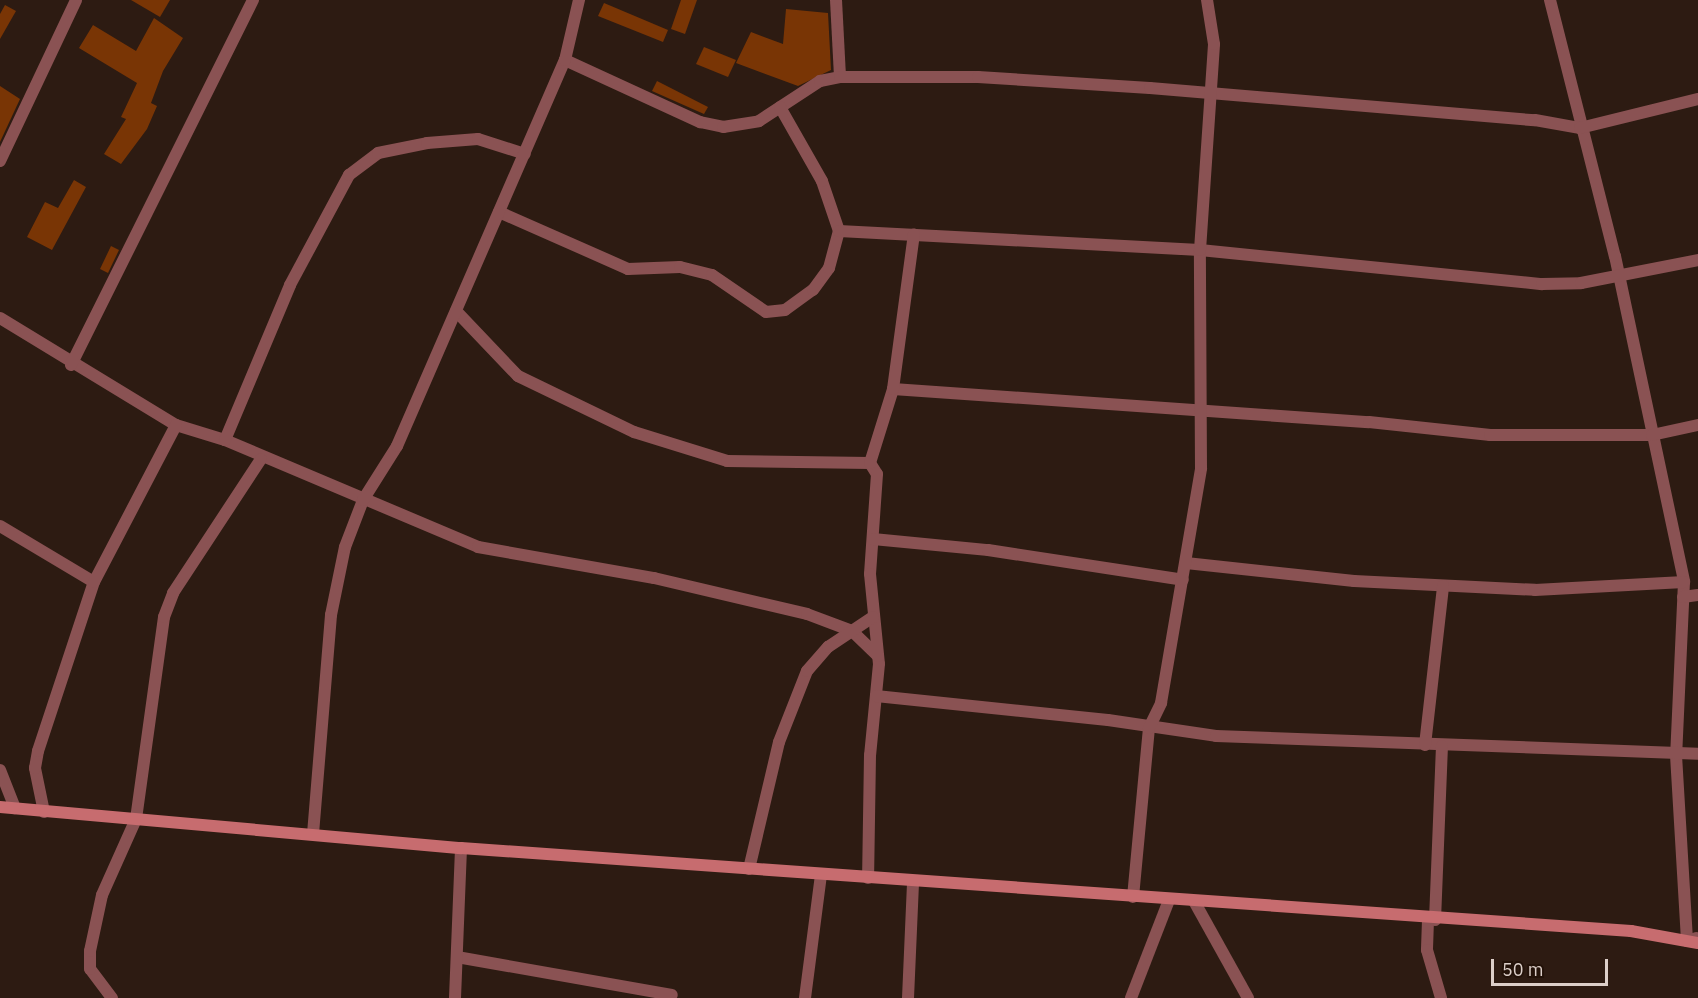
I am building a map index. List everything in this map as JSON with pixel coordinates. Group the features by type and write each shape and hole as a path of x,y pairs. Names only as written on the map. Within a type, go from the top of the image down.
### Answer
{"main road":[{"path":"0,807 461,848 1432,920 1631,931 1694,940"}],"street":[{"path":"0,161 76,0"},
{"path":"71,365 253,0"},
{"path":"313,834 331,615 345,547 363,500 397,446 525,154 565,60 579,0"},
{"path":"836,0 840,77"},
{"path":"1133,897 1149,728 1161,703 1202,468 1200,250 1214,44 1207,0"},
{"path":"1550,0 1618,275 1684,582 1676,755 1694,940"},
{"path":"565,60 700,122 723,127 759,121 820,81 840,77 978,77 1211,97 1535,120 1580,128 1698,99"},
{"path":"499,212 628,269 680,267 712,275 766,312 785,310 813,290 829,268 839,231 822,181 780,107"},
{"path":"225,440 290,285 349,175 378,153 427,143 478,139 525,154"},
{"path":"839,231 1200,250 1542,284 1618,275 1698,260"},
{"path":"868,878 878,656 873,617 873,539 877,474 870,463 893,390 914,234"},
{"path":"456,311 518,376 634,432 727,461 870,463"},
{"path":"0,318 71,365 176,425 225,440 261,459 477,547 654,578 807,614 852,631 878,656"},
{"path":"893,390 1202,409 1490,435 1652,435 1698,425"},
{"path":"44,812 35,768 38,751 94,582 176,425"},
{"path":"112,998 90,969 90,951 102,895 136,819 164,617 173,593 261,459"},
{"path":"0,526 94,582"},
{"path":"873,539 987,550 1183,580"},
{"path":"1186,563 1354,581 1535,590 1684,582"},
{"path":"1425,745 1443,586"},
{"path":"1683,597 1698,595"},
{"path":"749,869 779,742 807,670 828,647 873,617"},
{"path":"876,696 1216,736 1442,747 1698,754"},
{"path":"1441,998 1427,950 1432,920 1442,747"},
{"path":"0,770 15,808"},
{"path":"455,998 461,848"},
{"path":"805,998 821,875"},
{"path":"908,998 913,882"},
{"path":"1131,998 1169,900"},
{"path":"1194,901 1248,998"},
{"path":"457,957 672,995"}],"building":[{"path":"131,0 170,0 160,17"},
{"path":"681,0 697,0 685,34 671,29"},
{"path":"604,3 668,30 663,42 598,16"},
{"path":"5,5 16,11 0,39 0,14"},
{"path":"786,9 828,13 831,70 798,86 736,63 751,32 783,44"},
{"path":"154,18 183,38 163,71 151,103 157,106 147,129 121,164 104,154 126,119 121,117 137,83 79,48 93,25 136,51"},
{"path":"704,47 736,60 728,77 696,64"},
{"path":"657,81 708,107 704,114 652,91"},
{"path":"0,86 20,99 0,142"},
{"path":"74,180 86,187 52,250 27,237 45,202 58,208"},
{"path":"111,246 119,250 108,273 100,269"}]}
